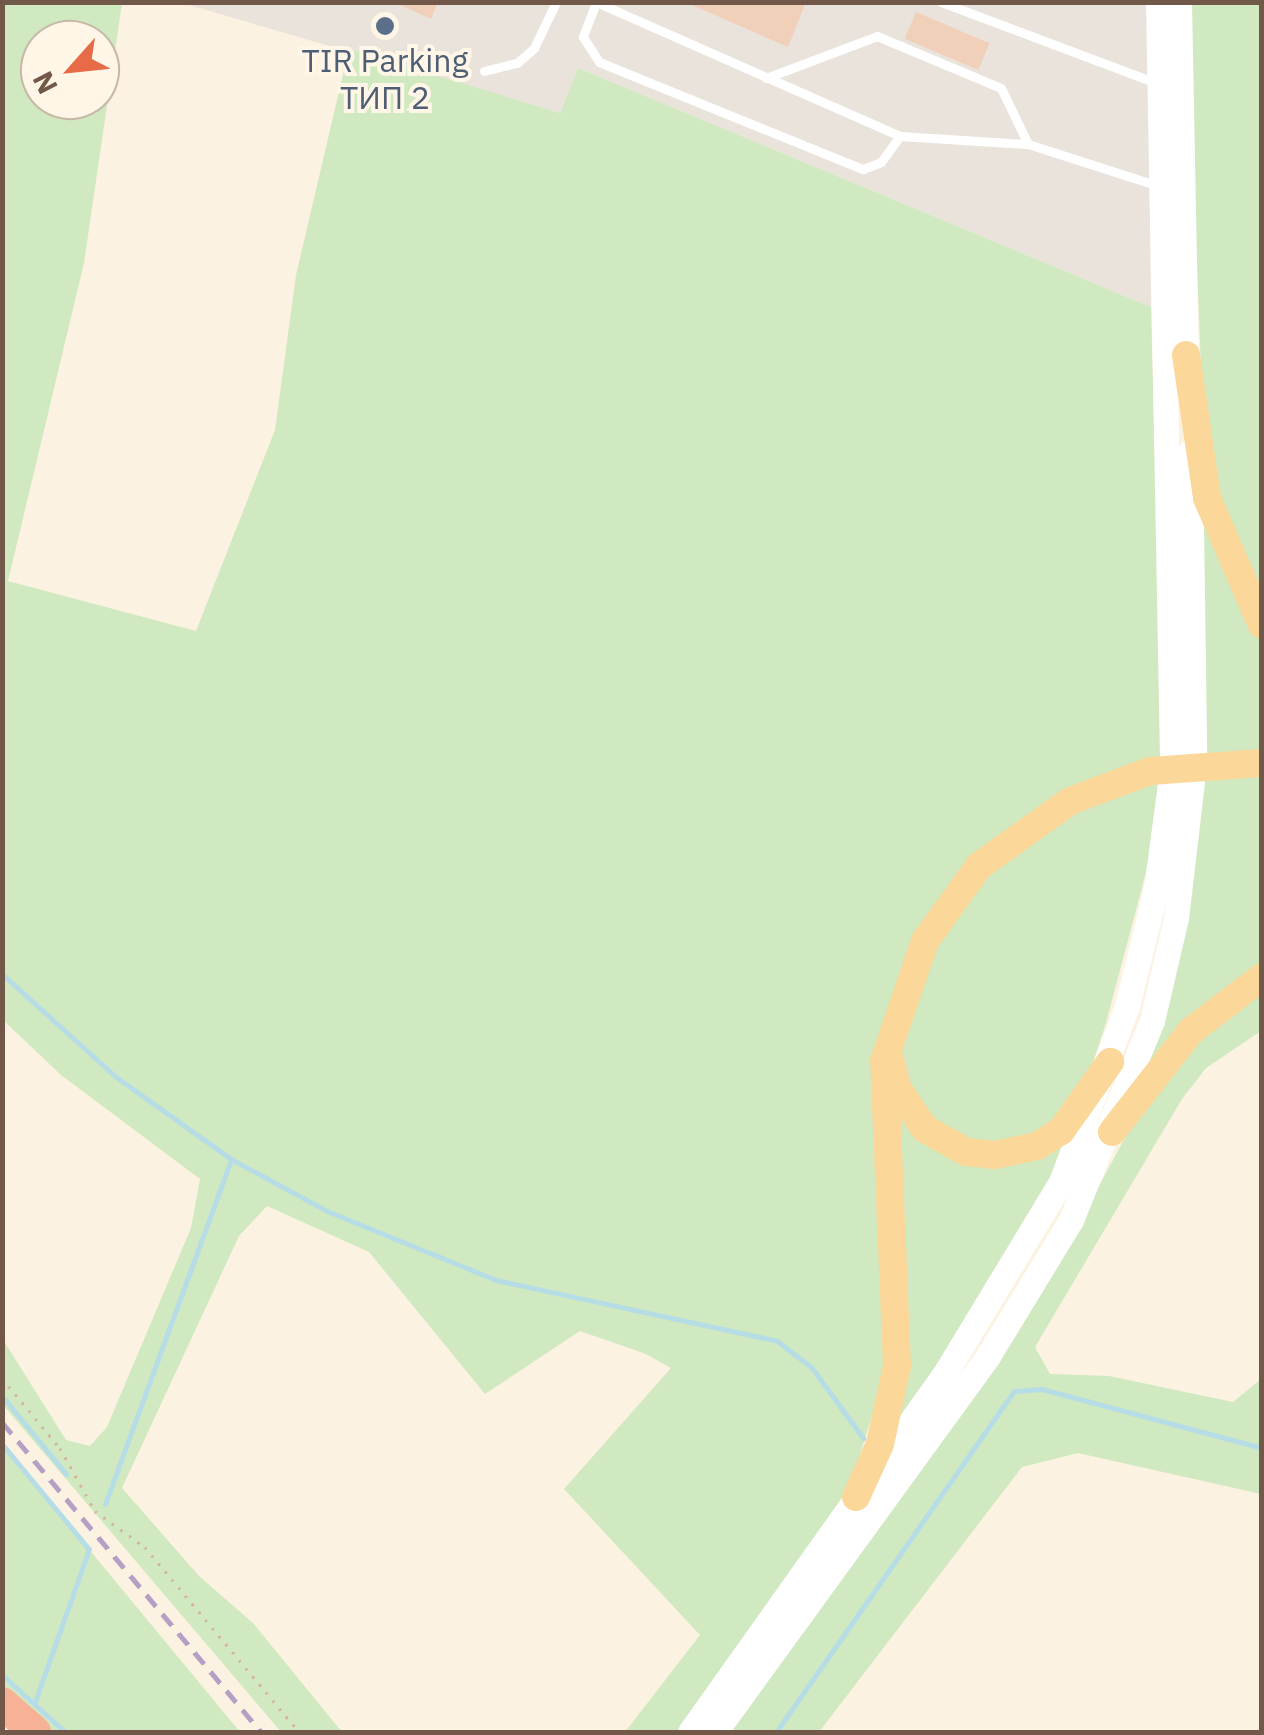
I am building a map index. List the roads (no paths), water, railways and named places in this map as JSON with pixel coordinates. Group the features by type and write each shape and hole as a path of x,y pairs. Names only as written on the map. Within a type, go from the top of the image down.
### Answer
{"highway":[{"path":"2,1702 35,1732"}],"main road":[{"path":"1186,355 1208,498 1262,625"},
{"path":"856,1497 880,1444 897,1366 882,1130 890,1037 925,941 979,866 1047,813 1120,779 1248,763"},
{"path":"1112,1132 1191,1031 1262,977"},
{"path":"890,1037 892,1074 914,1115 937,1138 980,1155 1051,1139 1110,1062"}],"street":[{"path":"1158,2 1169,86 1170,186 1183,754 1186,355 1170,186"},
{"path":"1169,86 1179,2"},
{"path":"690,1732 1022,1254 1074,1157 1110,1062 1181,782 1176,918 1112,1132 1071,1220 988,1356 714,1732"}],"lane":[{"path":"484,71 517,63 534,48 556,2"},
{"path":"941,2 1169,86"},
{"path":"900,136 880,162 863,169 598,62 583,37 596,4 900,136 1028,144 1170,186"},
{"path":"766,78 877,36 1001,88 1028,144"}],"waterway":[{"path":"2,974 116,1077 231,1159 327,1211 496,1280 777,1341 812,1368 863,1438"},
{"path":"105,1504 231,1160"},
{"path":"776,1732 1014,1391 1042,1389 1262,1448"},
{"path":"2,1396 66,1474"},
{"path":"2,1444 89,1549 34,1704"},
{"path":"2,1675 65,1732"}],"railway":[{"path":"2,1422 261,1732"}],"place":[{"name":"TIR Parking ТИП 2","path":"385,26"}]}
